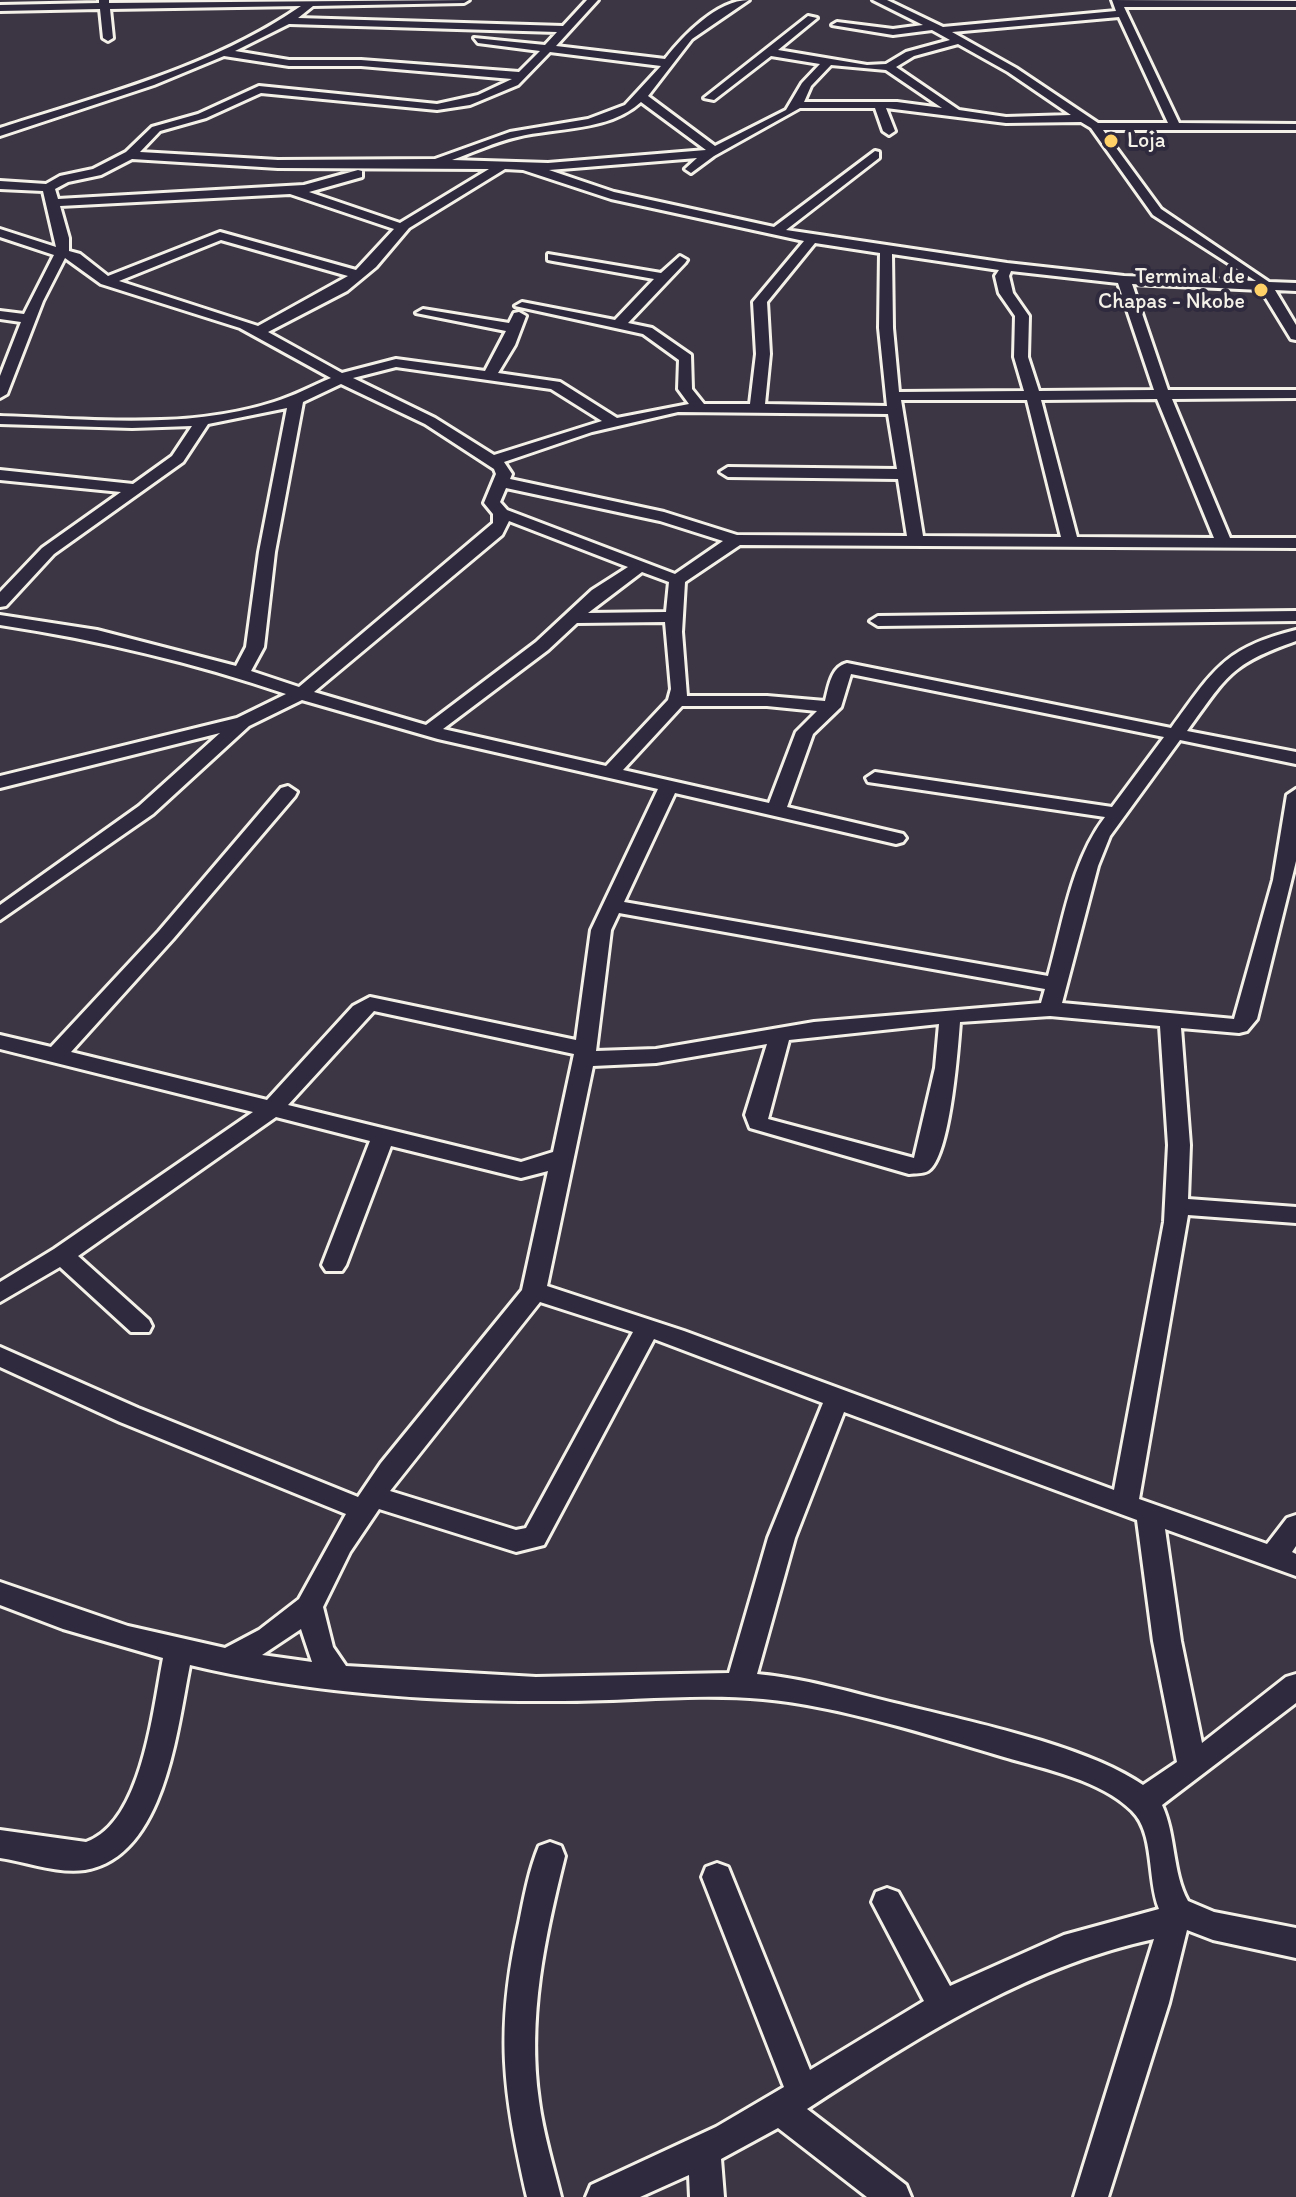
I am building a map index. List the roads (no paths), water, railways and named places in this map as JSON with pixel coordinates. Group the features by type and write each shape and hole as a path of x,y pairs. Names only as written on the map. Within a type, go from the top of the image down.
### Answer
{"street":[{"path":"331,5 349,0"},
{"path":"0,8 105,4 308,6 464,0"},
{"path":"0,185 48,188 60,180 97,172 130,155 156,129 202,116 259,89 437,107 506,88 522,76 593,0"},
{"path":"436,163 514,134 605,118 641,97 688,37 744,0"},
{"path":"878,0 960,40 1090,122 1157,212 1174,227 1254,273 1268,287 1296,336"},
{"path":"105,4 108,38"},
{"path":"837,25 893,32 1118,6 1296,4"},
{"path":"1,126 27,122 150,83 290,21 308,6"},
{"path":"1118,6 1175,126"},
{"path":"710,98 812,18"},
{"path":"290,21 567,29"},
{"path":"404,36 550,47 667,63"},
{"path":"769,52 867,68 888,67 910,54 960,40"},
{"path":"222,52 289,63 372,64 522,76"},
{"path":"691,169 712,151 775,120 797,105 806,85 829,61"},
{"path":"888,67 958,114"},
{"path":"641,97 712,151"},
{"path":"797,105 879,105 1006,120 1296,127"},
{"path":"879,105 889,131"},
{"path":"130,155 278,164 436,163 572,167 712,151"},
{"path":"775,232 875,155"},
{"path":"54,203 292,190 394,165"},
{"path":"257,332 323,299 359,275 403,228 501,166"},
{"path":"527,167 611,195 812,239 1124,280 1296,287"},
{"path":"0,394 29,319 62,252 54,203 48,188"},
{"path":"292,190 403,228"},
{"path":"0,233 62,252 106,281 183,307 235,320 444,429 500,466 504,474 492,503 501,513 677,580"},
{"path":"106,281 220,236 359,275"},
{"path":"757,409 763,354 760,302 812,239"},
{"path":"886,247 886,328 894,403 916,541"},
{"path":"553,257 663,277"},
{"path":"618,325 680,260"},
{"path":"1007,267 1002,276 1009,300 1022,316 1021,357 1070,542"},
{"path":"1124,280 1162,393 1224,543"},
{"path":"490,375 524,303 657,335 686,358 685,389 698,406"},
{"path":"423,313 514,328"},
{"path":"0,315 29,319"},
{"path":"0,420 201,423 296,401 326,388 351,382 372,365 396,363 555,385 614,422"},
{"path":"491,461 614,422 698,406 757,409 1031,395 1296,394"},
{"path":"241,673 255,647 267,552 296,401"},
{"path":"0,602 48,551 140,489 185,452 201,423"},
{"path":"728,472 907,474"},
{"path":"0,475 140,489"},
{"path":"501,482 664,517 736,540 1296,543"},
{"path":"0,782 243,722 303,693 478,551 501,523 501,513"},
{"path":"677,580 736,540"},
{"path":"429,731 575,618 598,594 641,566"},
{"path":"610,773 677,701 680,689 673,632 677,580"},
{"path":"878,621 1296,616"},
{"path":"575,618 675,617"},
{"path":"0,620 72,629 241,673 429,731 896,838"},
{"path":"1050,1009 1088,866 1116,813 1224,668 1250,651 1296,635"},
{"path":"776,811 805,732 832,707 843,671 855,669 1296,758"},
{"path":"677,701 767,701 832,707"},
{"path":"0,914 146,810 243,722"},
{"path":"875,778 953,793 1031,800 1116,813"},
{"path":"228,1660 269,1638 309,1607 340,1545 368,1503 429,1421 520,1314 534,1291 585,1054 601,930 610,905 669,785"},
{"path":"55,1056 166,935 288,792"},
{"path":"0,1293 62,1255 271,1110 360,1011 370,1004 585,1054 656,1056 780,1035 950,1016 1050,1009 1223,1027 1239,1026 1246,1019 1270,937 1293,833 1296,795"},
{"path":"610,905 836,948 1055,984"},
{"path":"780,1035 756,1115 758,1123 909,1166 920,1165 927,1158 946,1068 950,1016"},
{"path":"1170,1021 1177,1082 1177,1206 1137,1509 1193,1767"},
{"path":"0,1042 521,1170 530,1170 561,1157"},
{"path":"334,1265 383,1137"},
{"path":"1177,1206 1296,1215"},
{"path":"62,1255 140,1326"},
{"path":"534,1291 648,1328 972,1450 1284,1562 1296,1526"},
{"path":"0,1356 129,1415 368,1503 516,1541 535,1537 624,1367 648,1328"},
{"path":"740,1685 761,1600 790,1510 838,1397"},
{"path":"0,1593 88,1625 179,1649 337,1677 536,1689 740,1685 792,1690 1089,1770 1143,1801 1160,1833 1168,1893 1176,1915 1140,2044 1091,2197"},
{"path":"309,1607 320,1651 337,1677"},
{"path":"0,1844 86,1856 101,1852 126,1833 145,1800 179,1649"},
{"path":"1143,1801 1193,1767 1296,1686"},
{"path":"544,2197 521,2088 521,2002 532,1928 550,1856"},
{"path":"717,1877 790,2100 894,2197"},
{"path":"887,1902 945,2007"},
{"path":"603,2197 704,2147 790,2100 945,2007 1055,1952 1176,1915 1296,1943"},
{"path":"704,2147 707,2197"}],"place":[{"name":"Loja","path":"1111,141"},
{"name":"Terminal de Chapas - Nkobe","path":"1261,290"}]}
